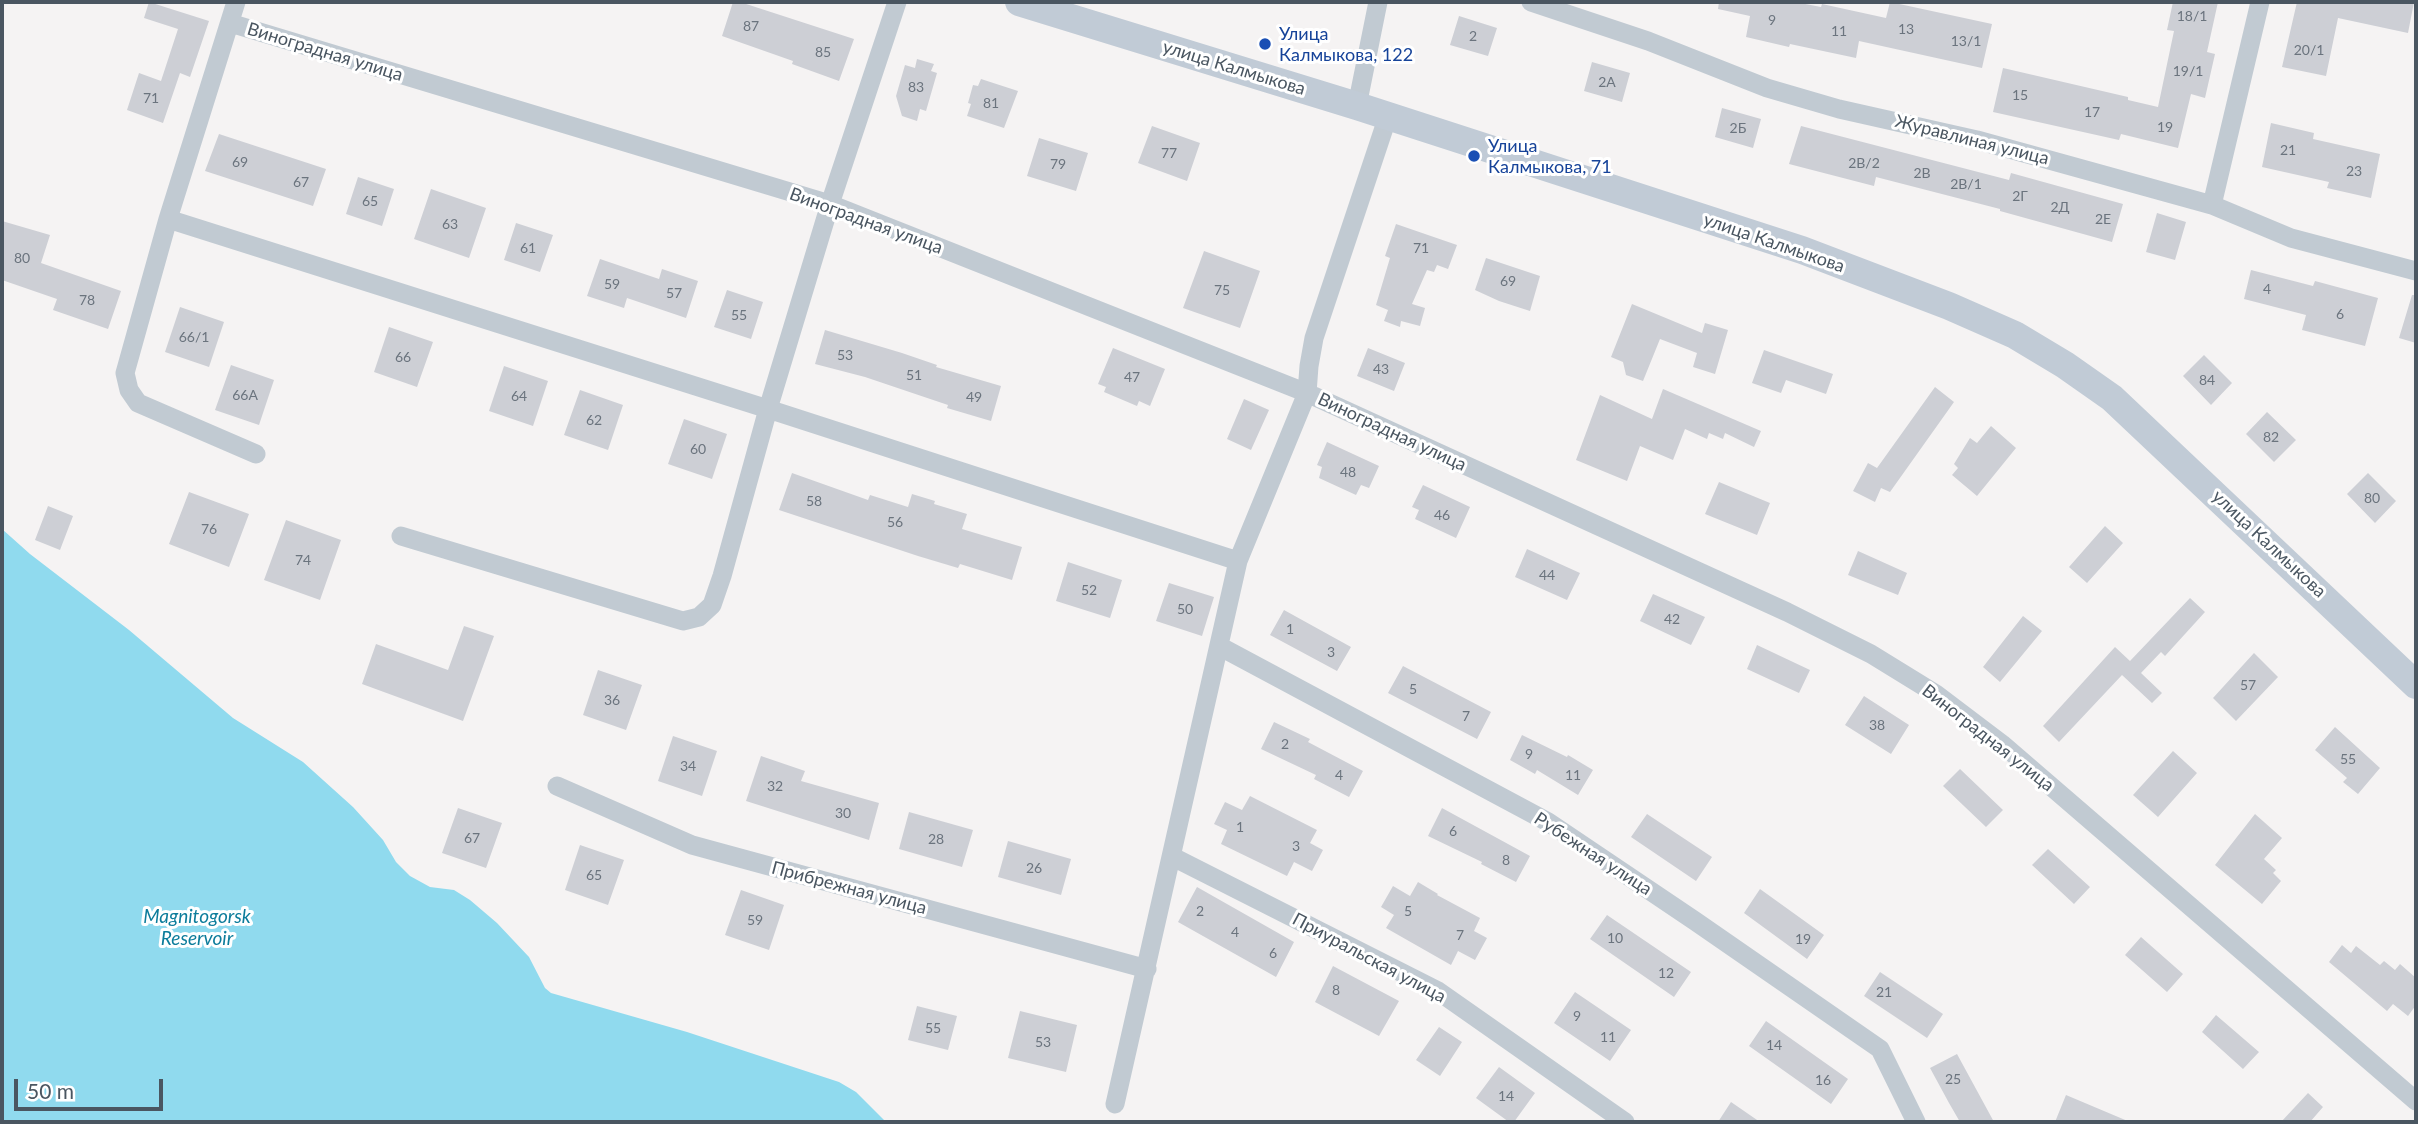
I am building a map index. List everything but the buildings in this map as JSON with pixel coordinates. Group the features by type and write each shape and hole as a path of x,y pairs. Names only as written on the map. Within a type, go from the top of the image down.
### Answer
{"main road":[{"name":"улица Калмыкова","path":"1019,2 1357,106 1802,250 1949,306 2015,335 2112,398 2416,685"}],"street":[{"path":"236,2 168,219 125,373 129,390 138,403 256,454"},
{"path":"401,536 683,621 699,617 712,605 830,204 897,2"},
{"path":"1357,106 1378,2"},
{"name":"Журавлиная улица","path":"1531,2 1648,41 1767,88 1839,109 1977,140 2212,205 2291,238 2416,271"},
{"path":"2212,205 2260,2"},
{"name":"Виноградная улица","path":"230,23 830,204 1307,393 1787,612 1871,654 1936,694 2002,744 2416,1101"},
{"path":"1115,1104 1238,562 1307,393 1314,338 1388,116"},
{"path":"168,219 768,409 1238,562"},
{"name":"Рубежная улица","path":"1219,646 1548,822 1695,921 1880,1049 1916,1122"},
{"name":"Прибрежная улица","path":"557,786 692,845 1147,970"},
{"name":"Приуральская улица","path":"1173,857 1438,992 1625,1122"}],"water":[{"name":"Magnitogorsk Reservoir","path":"2,529 30,554 129,630 233,718 303,762 353,807 383,840 396,862 410,876 430,887 454,890 470,900 497,923 529,957 545,988 551,993 687,1032 839,1082 856,1092 886,1122 2,1122"}],"place":[{"name":"Улица Калмыкова, 122","path":"1265,44"},
{"name":"Улица Калмыкова, 71","path":"1474,156"}]}
